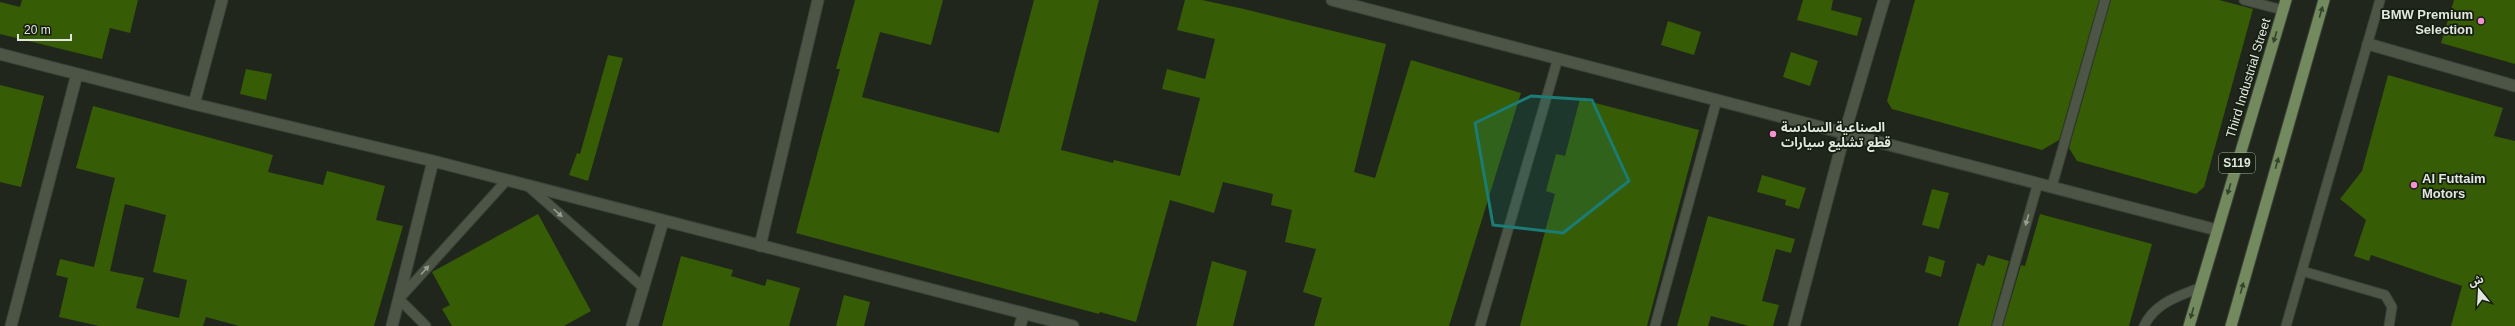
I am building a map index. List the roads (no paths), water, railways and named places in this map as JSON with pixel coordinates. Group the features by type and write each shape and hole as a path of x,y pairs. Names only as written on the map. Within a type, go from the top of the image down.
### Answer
{"main road":[{"name":"S119","path":"2231,326 2324,0"},
{"name":"Third Industrial Street","path":"2189,326 2284,3"}],"street":[{"path":"194,104 222,0"},
{"path":"760,246 818,0"},
{"path":"1332,0 1845,132 2217,230"},
{"path":"1794,326 1845,132 1884,0"},
{"path":"2368,44 2515,86"},
{"path":"0,54 194,104 432,161 1073,326"},
{"path":"11,326 77,74"},
{"path":"392,326 432,161"},
{"path":"632,326 663,221"},
{"path":"1020,326 1024,314"}],"lane":[{"path":"2052,186 2105,0"},
{"path":"2244,0 2284,3"},
{"path":"2286,326 2380,0"},
{"path":"1480,326 1558,58"},
{"path":"1655,326 1717,99"},
{"path":"426,326 398,299 506,181"},
{"path":"1997,326 2038,183"},
{"path":"529,187 644,288"},
{"path":"2302,271 2385,295 2392,307 2389,326"},
{"path":"2144,326 2152,312 2159,306 2199,288"}],"place":[{"name":"BMW Premium Selection","path":"2481,21"},
{"name":"الصناعية السادسة قطع تشليع سيارات","path":"1773,134"},
{"name":"Al Futtaim Motors","path":"2414,185"}]}
